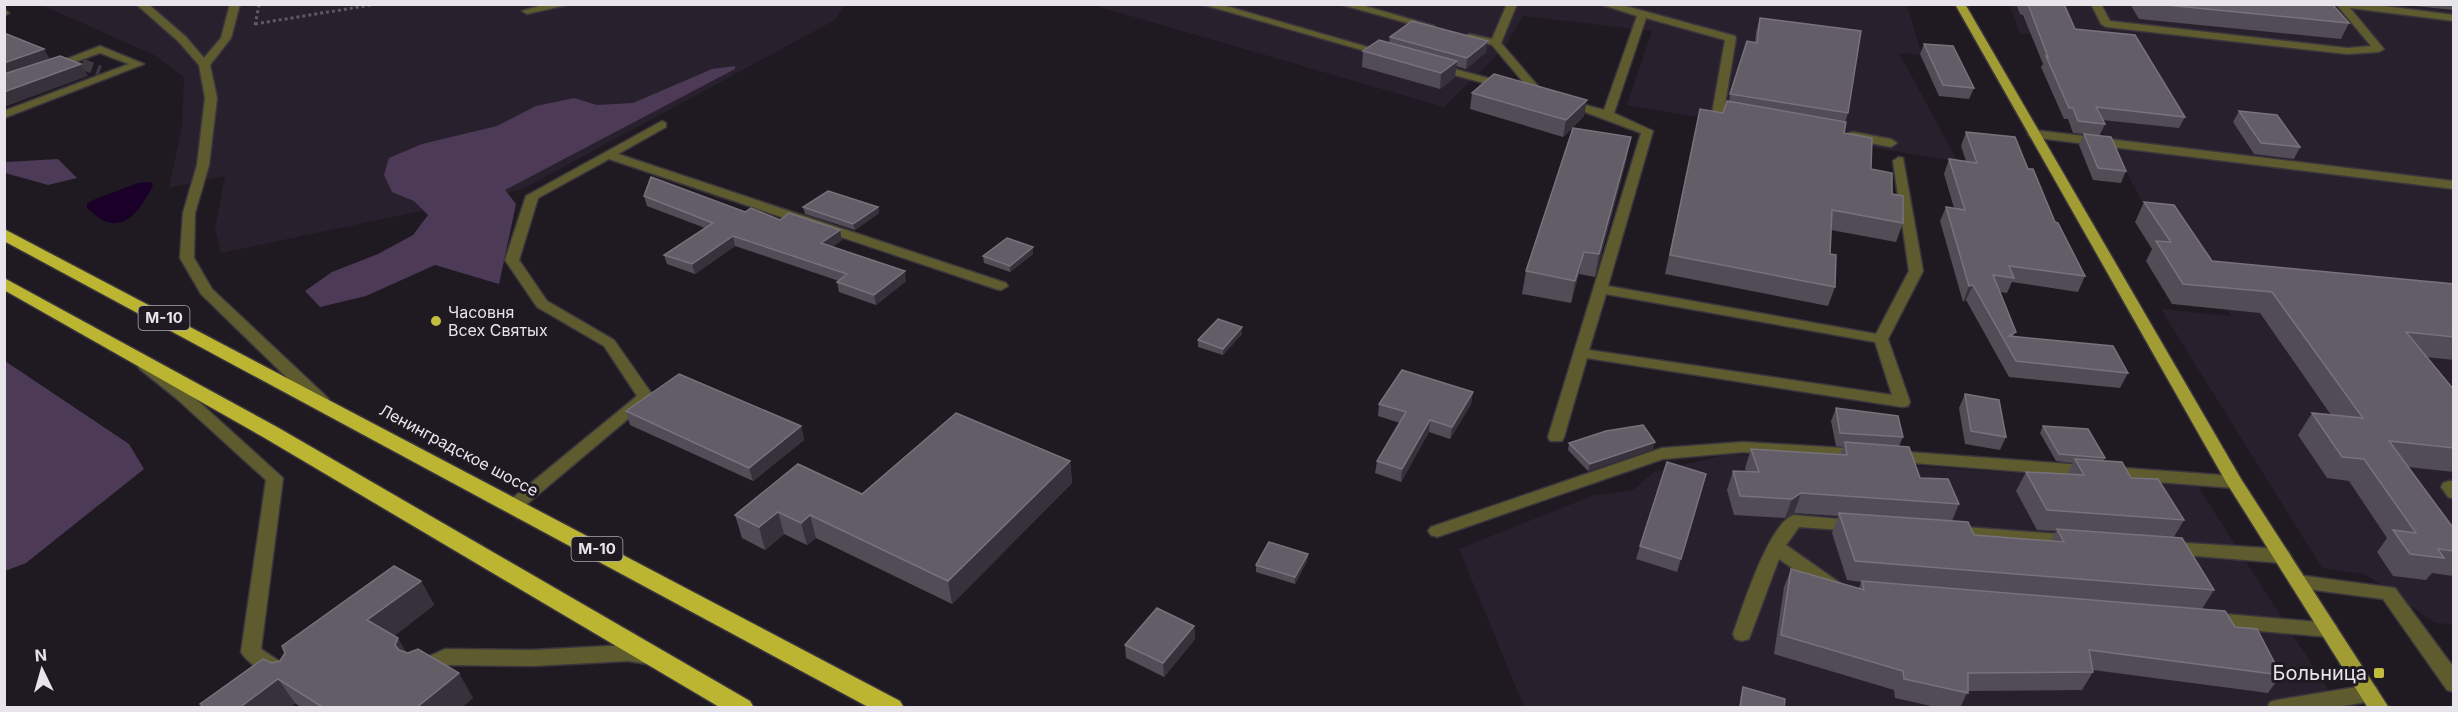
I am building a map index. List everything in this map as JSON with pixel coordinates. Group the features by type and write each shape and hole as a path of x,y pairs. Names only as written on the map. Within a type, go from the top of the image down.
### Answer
{"highway":[{"name":"Ленинградское шоссе","path":"4,234 892,708"},
{"name":"М-10","path":"4,282 122,348 742,708"}],"main road":[{"path":"1959,4 2234,482 2374,700"}],"street":[{"path":"141,4 182,39 204,64 210,98 203,165 189,213 187,258 206,291 323,403"},
{"path":"204,64 224,44 231,28 235,4"},
{"path":"527,11 566,4"},
{"path":"1206,4 1402,58"},
{"path":"1344,4 1441,30"},
{"path":"1496,44 1512,4"},
{"path":"1605,4 1702,28 1731,38 1719,113 1753,119"},
{"path":"2096,4 2106,24 2348,51 2379,49 2342,5"},
{"path":"2342,5 2454,18"},
{"path":"1608,115 1642,15"},
{"path":"1463,35 1496,44 1540,95"},
{"path":"4,115 24,103 105,73 139,64 100,50 77,62 40,71 56,74"},
{"path":"1425,64 1608,115 1647,131 1556,437"},
{"path":"515,505 646,397 609,343 542,304 512,260 532,196 662,125"},
{"path":"2034,134 2454,185"},
{"path":"1845,135 1892,143"},
{"path":"609,154 1001,286"},
{"path":"1581,353 1902,402 1881,339 1916,271 1899,160"},
{"path":"1600,289 1881,339"},
{"path":"122,348 182,395 274,478 251,652 289,677"},
{"path":"1437,531 1662,454 1743,447 2234,482"},
{"path":"2454,487 2449,487 2454,493"},
{"path":"1742,634 1775,547 1794,521 1877,527"},
{"path":"1937,531 2091,542"},
{"path":"2151,546 2282,556"},
{"path":"1775,547 1836,589 1848,590"},
{"path":"2298,582 2389,593 2454,684"},
{"path":"2200,619 2329,630"},
{"path":"421,668 445,657 532,658 628,653 653,657"},
{"path":"2277,708 2374,700"}],"path":[{"path":"255,24 377,4"}],"shaded area":[{"path":"42,5 845,5 835,20 521,190 221,253 215,228 225,176 169,188 182,126 184,77 156,56"},
{"path":"1093,5 1907,5 1922,55 1899,53 1958,162 1627,105 1652,31 1523,16 1505,47 1444,107"},
{"path":"2009,5 2453,5 2453,625 2434,622 2365,574 2322,568 2161,309 2231,316 2171,223 2153,221 2115,152 2042,35 2020,33"},
{"path":"735,66 735,69 505,190 516,204 499,284 435,265 366,296 320,307 305,291 332,272 378,254 413,235 428,215 414,201 392,192 384,175 389,158 422,144 497,126 536,106 574,98 597,105 633,103 712,69"},
{"path":"58,159 77,178 48,185 5,173 7,162"},
{"path":"151,182 153,186 141,206 123,222 104,221 87,208 87,204 93,200 138,183"},
{"path":"5,361 129,444 144,469 26,563 5,571"},
{"path":"1728,454 2197,485 2339,707 1524,707 1459,549 1592,496 1633,490 1654,472"}],"building":[{"path":"2028,4 2064,4 2075,29 2135,35 2185,117 2096,107 2105,124 2078,121 2073,108 2069,108 2046,56 2048,57"},
{"path":"2156,4 2332,4 2349,23"},
{"path":"1760,18 1861,31 1848,113 1730,94 1747,41 1757,43"},
{"path":"1412,21 1488,41 1467,58 1390,37"},
{"path":"4,33 44,49 4,63"},
{"path":"1379,40 1457,61 1441,73 1363,51"},
{"path":"1924,44 1953,46 1974,88 1943,85"},
{"path":"60,56 81,64 4,92 4,74"},
{"path":"1494,74 1587,100 1566,120 1472,93"},
{"path":"1727,101 1846,122 1844,133 1872,138 1871,169 1892,173 1892,194 1903,196 1903,223 1832,210 1830,254 1836,255 1835,287 1670,255 1700,109 1723,113"},
{"path":"2239,111 2277,115 2300,147 2261,143"},
{"path":"1573,128 1631,137 1599,254 1584,252 1575,281 1526,271"},
{"path":"1966,132 2015,137 2028,169 2033,169 2055,222 2058,223 2085,276 2009,266 2014,278 1993,275 2016,332 2009,336 2113,346 2128,373 2016,361 1973,285 1969,286 1946,207 1965,210 1949,159 1977,163"},
{"path":"2084,134 2111,137 2126,171 2098,168"},
{"path":"651,177 745,212 751,208 780,220 789,213 840,230 821,243 905,271 874,295 837,282 847,274 733,236 692,264 664,255 713,223 644,196"},
{"path":"828,191 878,207 853,224 803,207"},
{"path":"2144,202 2174,205 2212,261 2454,284 2454,337 2406,332 2454,390 2454,448 2389,441 2454,529 2454,551 2438,549 2444,558 2410,554 2393,530 2416,533 2364,459 2342,457 2312,413 2363,418 2272,292 2183,284 2156,241 2171,242"},
{"path":"1007,238 1033,247 1010,266 983,256"},
{"path":"1218,319 1242,327 1223,349 1198,340"},
{"path":"1402,370 1473,392 1452,427 1430,420 1402,469 1377,461 1406,412 1379,404"},
{"path":"679,374 801,426 749,468 626,411"},
{"path":"1965,394 1999,400 2006,437 1971,431"},
{"path":"1836,408 1898,416 1903,437 1840,433"},
{"path":"956,413 1070,461 948,581 810,515 801,523 778,512 759,527 735,515 798,464 862,494"},
{"path":"1643,425 1655,442 1590,464 1569,443 1606,431"},
{"path":"2043,426 2088,429 2105,458 2059,454"},
{"path":"1845,442 1909,447 1920,478 1948,479 1959,504 1801,493 1792,499 1740,496 1733,471 1759,472 1751,449 1847,455"},
{"path":"2075,459 2122,462 2131,478 2158,479 2184,520 2047,510 2026,472 2084,475"},
{"path":"1667,462 1706,474 1681,559 1640,546"},
{"path":"1839,513 1968,522 1974,535 2064,542 2057,529 2182,538 2214,590 1855,561"},
{"path":"1269,542 1308,554 1295,577 1256,565"},
{"path":"394,566 421,581 367,620 398,638 395,645 399,650 408,653 418,649 459,673 416,708 324,708 278,679 239,708 205,708 200,704 263,659 272,663 280,661 285,653 282,646"},
{"path":"1791,569 1864,590 1862,581 2225,611 2235,627 2257,629 2281,675 2089,650 2093,672 1968,673 1968,693 1904,679 1903,671 1781,635"},
{"path":"1157,608 1194,626 1163,663 1125,645"},
{"path":"1743,687 1785,699 1784,708 1740,708"}],"tunnel":[{"path":"82,64 100,71"}],"place":[{"name":"Часовня Всех Святых","path":"436,321"},
{"name":"Больница","path":"2379,673"}]}
